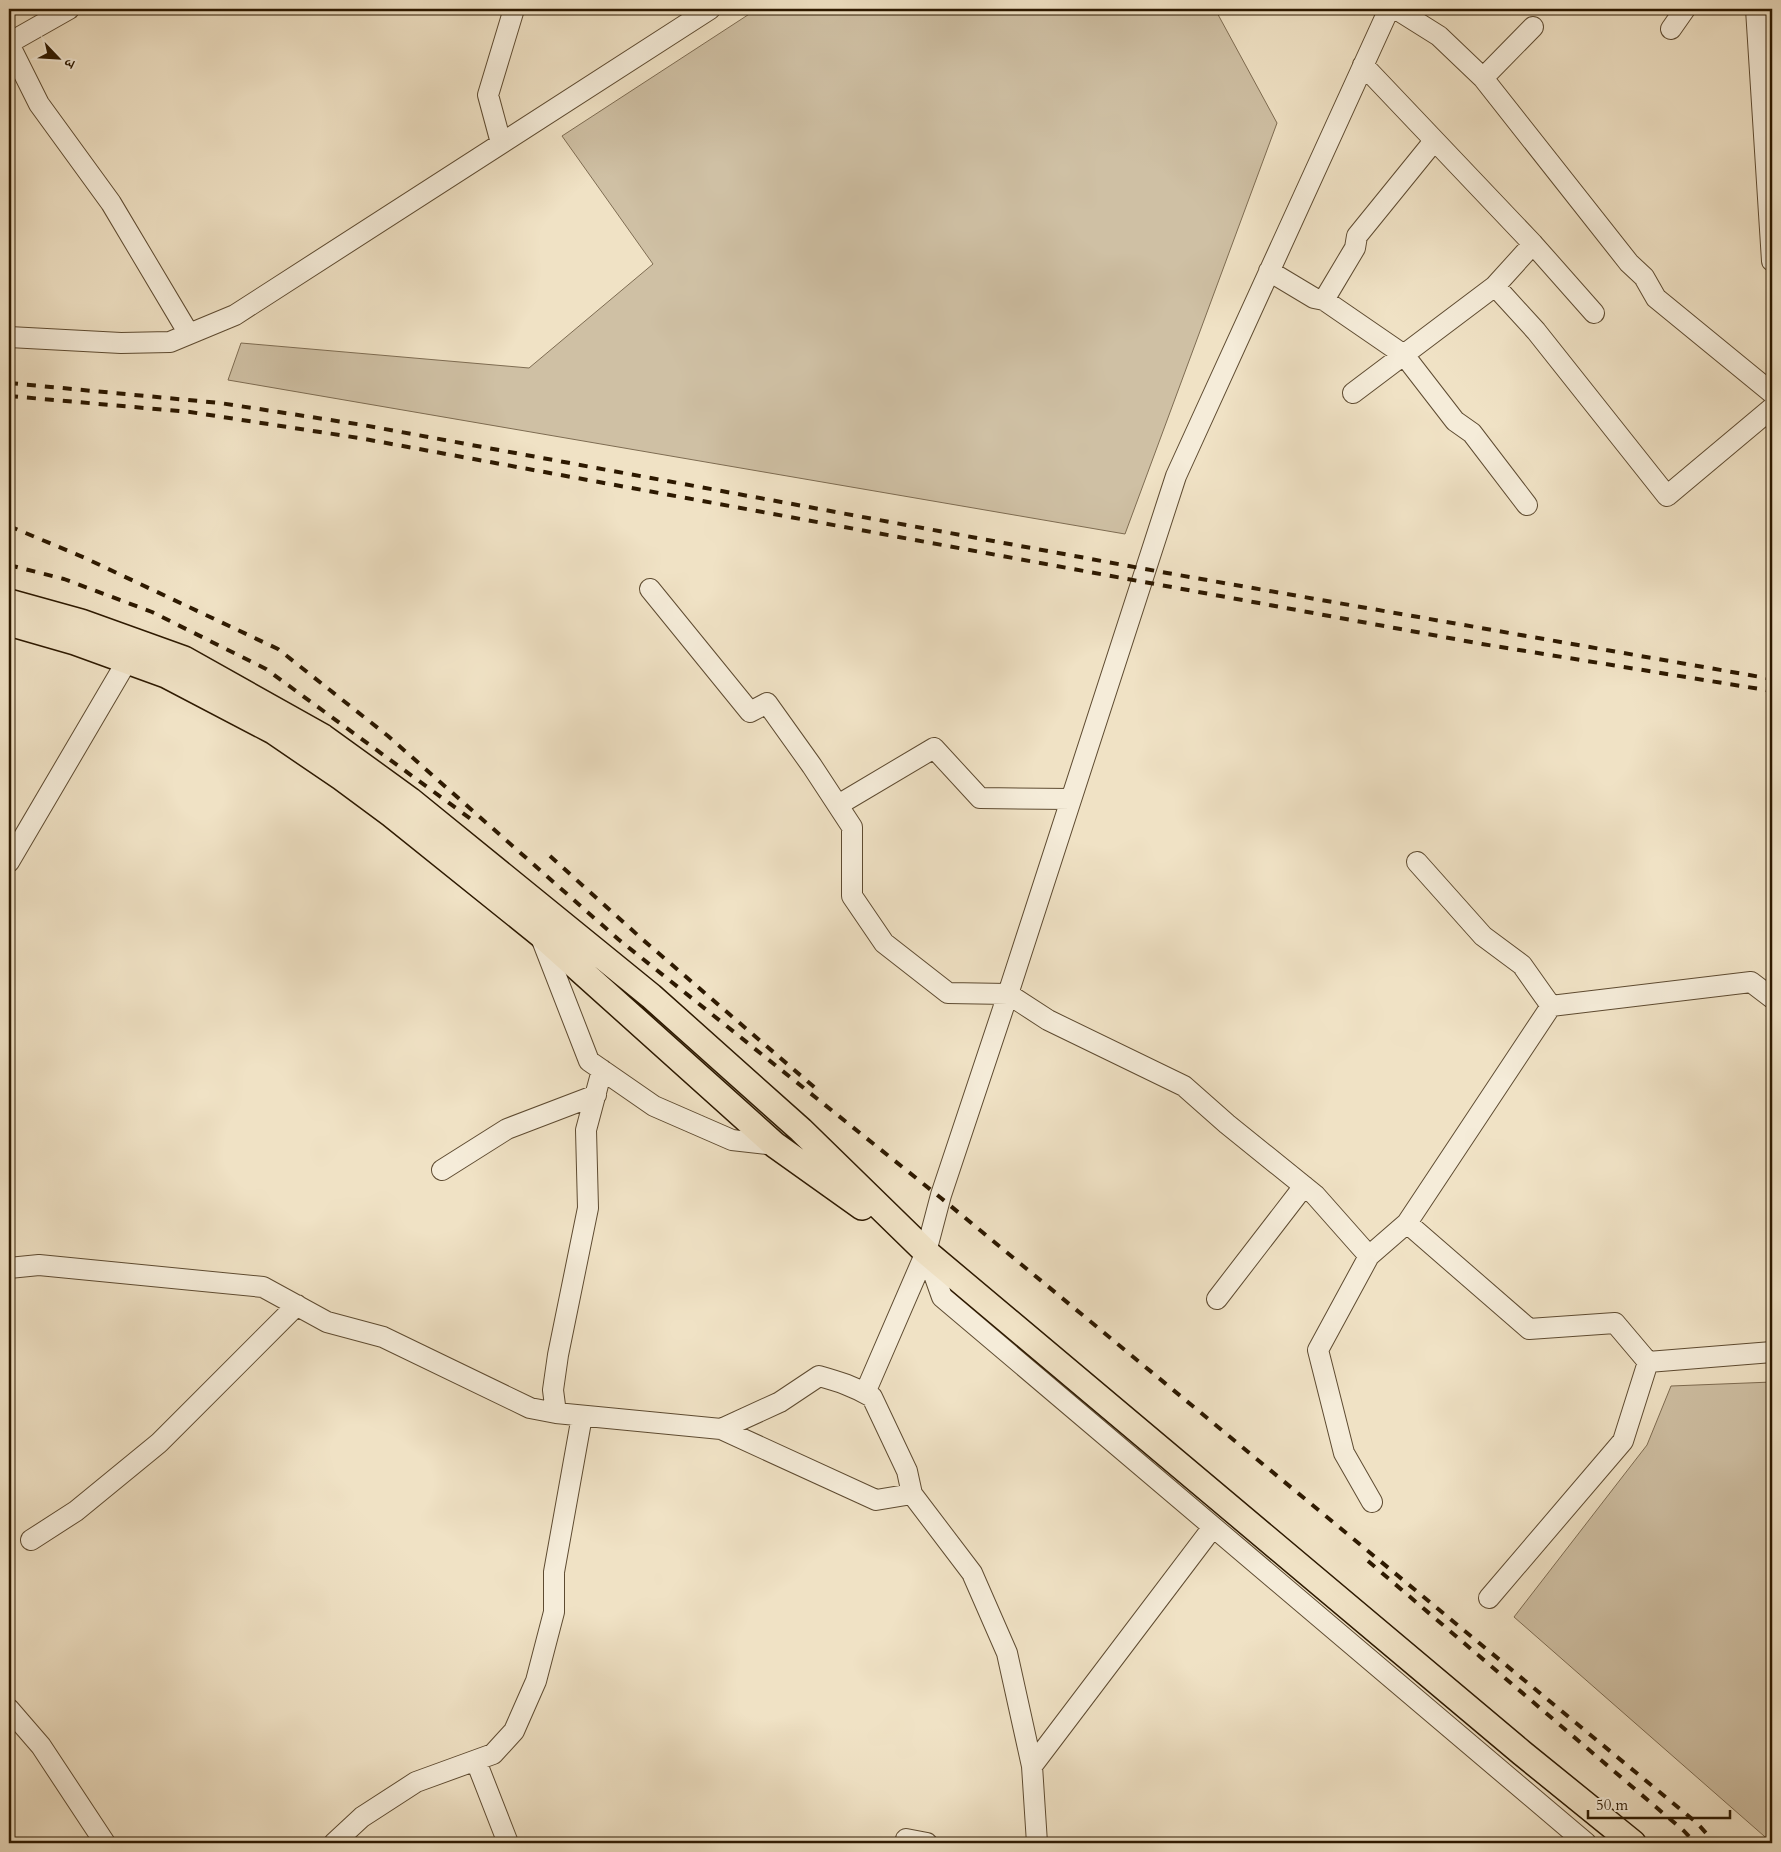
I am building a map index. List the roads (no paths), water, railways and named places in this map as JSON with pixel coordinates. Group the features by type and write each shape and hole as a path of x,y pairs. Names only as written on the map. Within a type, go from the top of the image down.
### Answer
{"main road":[{"path":"9,602 81,622 184,659 323,737 410,800 651,996 801,1130 926,1252 1522,1753 1633,1843"},
{"path":"9,623 75,642 166,675 273,732 342,778 392,815 540,934 775,1145 926,1252"}],"street":[{"path":"70,9 9,43 39,104 111,203 190,334"},
{"path":"501,143 488,95 514,9"},
{"path":"9,337 121,343 170,342 234,315 710,9"},
{"path":"865,1393 926,1252 942,1195 1176,476 1389,9"},
{"path":"1396,9 1439,36 1483,78 1629,264 1644,277 1656,298 1772,394"},
{"path":"1671,29 1685,9"},
{"path":"1756,9 1770,203 1772,261"},
{"path":"1483,78 1533,28"},
{"path":"1363,65 1533,244 1594,313"},
{"path":"1324,300 1355,248 1357,236 1434,141"},
{"path":"1353,393 1495,286 1533,244"},
{"path":"1269,271 1314,298 1324,300 1404,355 1455,420 1472,433 1528,505"},
{"path":"1495,286 1536,331 1666,496 1772,408"},
{"path":"650,589 750,712 767,703 838,805 852,827 852,896 884,943 948,992 1008,994 1048,1020 1184,1086 1227,1124 1315,1195 1369,1256"},
{"path":"9,862 127,661"},
{"path":"838,805 934,748 980,798 1071,799"},
{"path":"1417,862 1483,936 1522,965 1551,1006"},
{"path":"540,934 589,1061 654,1106 732,1140 775,1145"},
{"path":"1372,1502 1344,1453 1318,1350 1369,1256 1407,1223 1551,1006 1751,982 1772,998"},
{"path":"556,1413 553,1390 558,1355 588,1208 586,1130 602,1070"},
{"path":"442,1170 507,1130 596,1095"},
{"path":"1217,1298 1304,1186"},
{"path":"1407,1223 1528,1329 1615,1323 1648,1362"},
{"path":"926,1252 942,1296 1575,1840"},
{"path":"9,1268 40,1265 263,1287 327,1322 383,1337 530,1408 582,1416 721,1429 876,1500 912,1494"},
{"path":"31,1540 76,1511 159,1443 297,1306"},
{"path":"1648,1362 1772,1352"},
{"path":"1489,1598 1623,1441 1648,1362"},
{"path":"721,1429 780,1402 819,1376 848,1384 872,1397 908,1471 912,1494 972,1573 1007,1653 1032,1766 1037,1843"},
{"path":"334,1843 362,1817 416,1782 493,1754 514,1731 536,1681 554,1612 554,1572 582,1416"},
{"path":"1032,1766 1213,1527"},
{"path":"9,1709 41,1746 105,1843"},
{"path":"476,1760 508,1843"},
{"path":"906,1839 927,1843"}],"railway":[{"path":"9,383 220,403 363,425 1167,573 1772,679"},
{"path":"9,396 190,412 359,438 1482,644 1772,691"},
{"path":"9,526 85,558 278,649 388,736 618,939 941,1198 1697,1823 1715,1843"},
{"path":"9,565 64,579 152,612 266,669 475,822"},
{"path":"550,856 642,939 821,1093"},
{"path":"1368,1561 1684,1831 1695,1843"}]}
